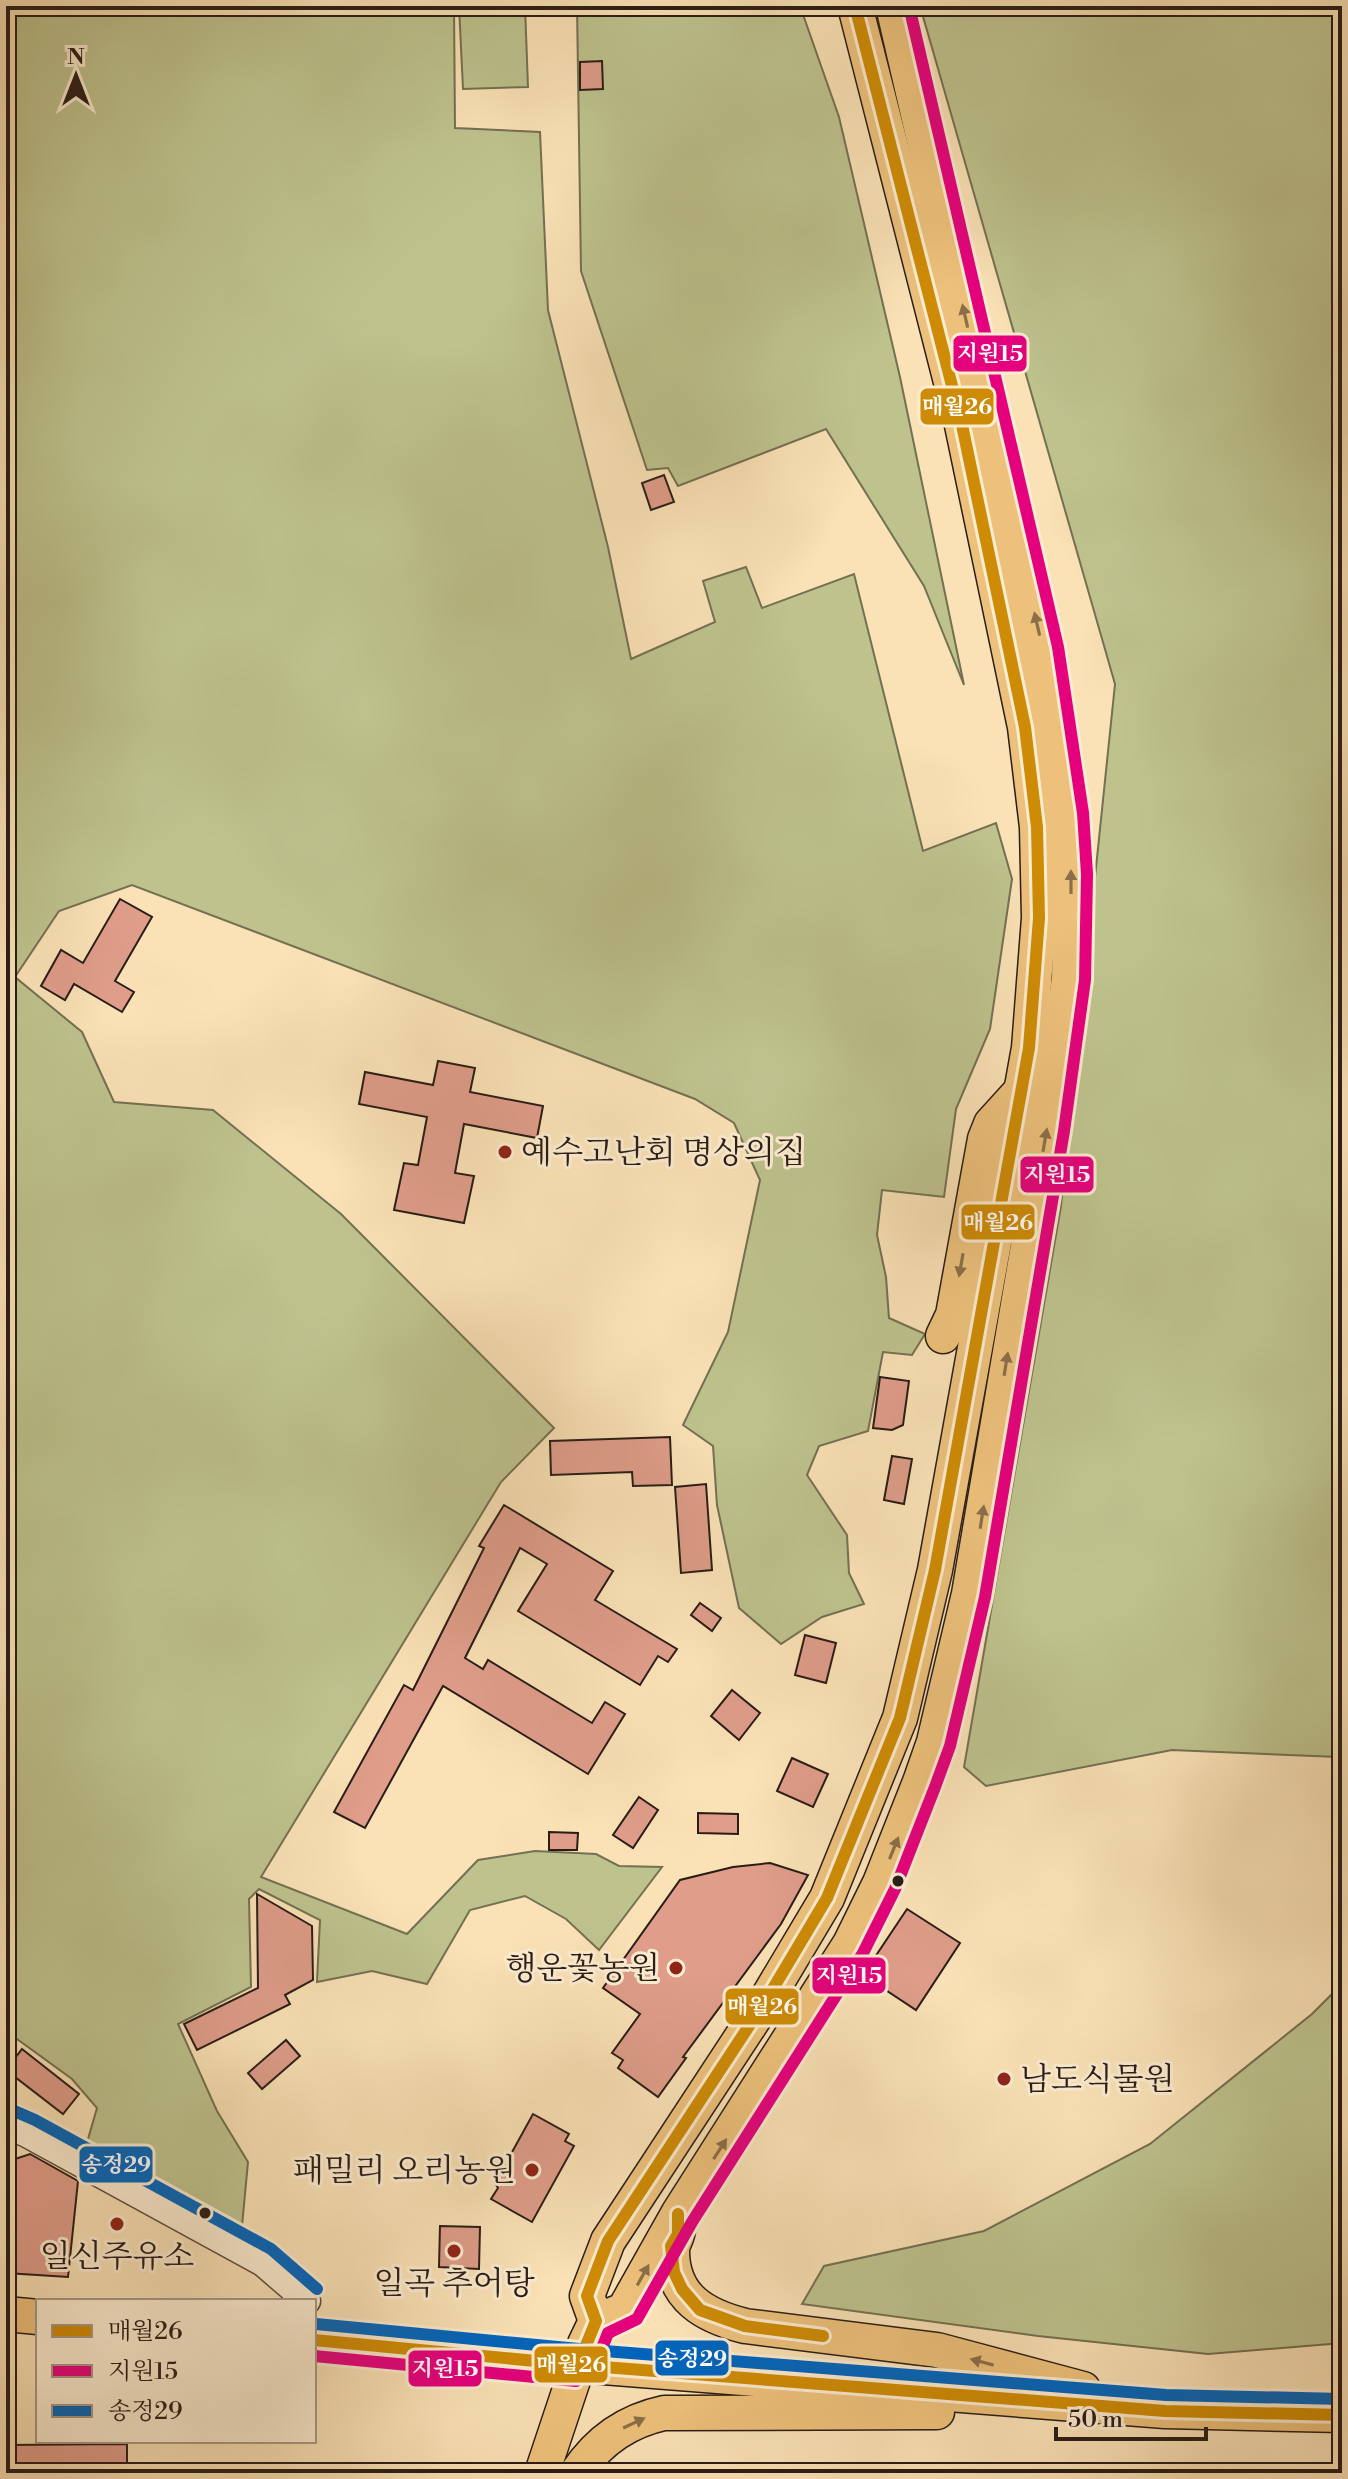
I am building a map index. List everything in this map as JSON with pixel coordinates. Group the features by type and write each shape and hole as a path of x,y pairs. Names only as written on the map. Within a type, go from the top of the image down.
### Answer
{"main road":[{"path":"542,2473 596,2321 587,2296 608,2241 768,1997 827,1898 900,1718 935,1570 1029,1048 1039,918 1037,827 1025,727 962,425 855,6"},
{"path":"596,2321 624,2310 678,2214 850,1944 880,1883 934,1742 969,1594 1048,1128 1069,978 1071,874 1067,814 1042,649 893,6"},
{"path":"943,1336 953,1315 985,1139 991,1124 1021,1091"},
{"path":"678,2214 678,2234 671,2246 674,2272 682,2289 700,2310 725,2321 937,2350 1165,2411"},
{"path":"6,2314 36,2317"},
{"path":"324,2341 578,2365 1165,2411"},
{"path":"577,2473 587,2458 612,2435 642,2418 664,2413 1165,2411 1342,2415"}],"street":[{"path":"6,2125 263,2263 305,2299"},
{"path":"316,2315 324,2341"}],"green space":[{"path":"6,6 454,6 455,128 540,132 548,310 608,547 631,659 715,622 703,581 746,567 762,608 854,574 923,851 996,823 1012,879 990,1029 956,1109 944,1197 882,1190 877,1235 886,1277 889,1318 925,1334 912,1355 883,1352 868,1431 819,1446 807,1475 847,1535 849,1573 864,1604 822,1617 781,1644 739,1608 717,1505 713,1446 683,1425 728,1332 760,1180 734,1123 695,1099 132,885 59,911 15,977 82,1032 114,1102 213,1110 341,1214 554,1428 501,1482 261,1877 407,1934 478,1860 535,1851 596,1854 619,1866 662,1867 599,1950 566,1919 525,1896 470,1910 427,1984 372,1971 317,1982 320,1920 259,1889 249,1899 251,1987 178,2024 217,2111 248,2162 242,2226 86,2146 97,2108 72,2079 6,2031"},
{"path":"459,6 525,6 528,87 463,89"},
{"path":"577,6 800,6 839,117 900,377 964,685 924,586 826,429 678,486 668,468 647,470 581,271"},
{"path":"920,6 1342,6 1342,1755 1338,1757 1172,1750 986,1786 964,1767 1061,1206 1115,684"},
{"path":"1342,1984 1342,2343 1208,2354 1038,2336 802,2304 824,2266 984,2231 1150,2144 1312,2014"}],"building":[{"path":"602,61 603,89 580,90 580,62"},
{"path":"664,475 674,502 651,510 642,483"},
{"path":"120,899 152,917 115,981 134,992 122,1012 74,984 65,1000 41,986 61,950 83,963"},
{"path":"438,1061 475,1068 470,1092 543,1106 537,1138 464,1124 455,1173 474,1176 464,1223 394,1210 404,1163 418,1165 427,1117 359,1104 365,1072 433,1085"},
{"path":"880,1377 909,1381 903,1425 892,1430 873,1428"},
{"path":"670,1437 672,1485 633,1486 632,1472 551,1475 550,1441"},
{"path":"892,1456 912,1459 904,1504 884,1500"},
{"path":"706,1484 712,1570 681,1573 675,1487"},
{"path":"504,1505 613,1571 595,1600 677,1649 668,1662 658,1656 640,1685 518,1611 547,1564 520,1548 465,1658 483,1669 488,1660 592,1723 605,1702 625,1714 588,1774 443,1686 365,1828 334,1812 404,1685 413,1690 484,1548 479,1546"},
{"path":"700,1603 721,1618 712,1631 691,1615"},
{"path":"805,1635 836,1643 826,1683 795,1675"},
{"path":"732,1690 760,1713 739,1740 711,1716"},
{"path":"792,1758 828,1774 813,1807 777,1791"},
{"path":"639,1797 658,1810 633,1848 613,1835"},
{"path":"698,1813 738,1814 738,1834 698,1833"},
{"path":"549,1832 578,1833 577,1850 549,1850"},
{"path":"770,1863 808,1875 781,1924 683,2057 686,2058 658,2097 618,2068 623,2060 612,2053 640,2014 603,1988 680,1880 733,1867"},
{"path":"257,1894 312,1926 313,1980 285,1995 290,2004 197,2050 184,2024 258,1988"},
{"path":"907,1909 960,1943 916,2010 863,1975"},
{"path":"286,2040 300,2056 262,2089 248,2073"},
{"path":"22,2049 79,2094 63,2114 6,2070"},
{"path":"533,2114 569,2134 565,2141 574,2146 532,2222 491,2199 498,2188 495,2183"},
{"path":"30,2154 78,2181 68,2277 6,2273 6,2162"},
{"path":"440,2226 480,2227 479,2269 439,2267"},
{"path":"127,2444 127,2473 6,2473 6,2445"}],"transit line":[{"name":"매월26","path":"578,2365 596,2321 587,2296 608,2241 768,1997 827,1898 900,1718 935,1570 1029,1048 1039,918 1037,827 1025,727 962,425 855,6"},
{"name":"지원15","path":"593,2371 608,2333 637,2319 692,2222 863,1953 895,1889 950,1746 985,1597 1064,1131 1085,980 1087,874 1083,813 1058,647 909,6"},
{"name":"송정29","path":"12,2110 271,2249 317,2289"},
{"name":"매월26","path":"678,2214 678,2234 671,2246 674,2272 682,2289 700,2310 745,2326 823,2336"},
{"name":"송정29","path":"316,2324 579,2349 1166,2395 1342,2399"},
{"name":"매월26","path":"316,2340 578,2365 1165,2411 1342,2415"},
{"name":"지원15","path":"316,2356 576,2381"}],"place":[{"name":"예수고난회 명상의집","path":"505,1152"},
{"name":"행운꽃농원","path":"676,1968"},
{"name":"남도식물원","path":"1004,2079"},
{"name":"패밀리 오리농원","path":"532,2170"},
{"name":"일신주유소","path":"117,2224"},
{"name":"일곡 추어탕","path":"454,2251"}]}
